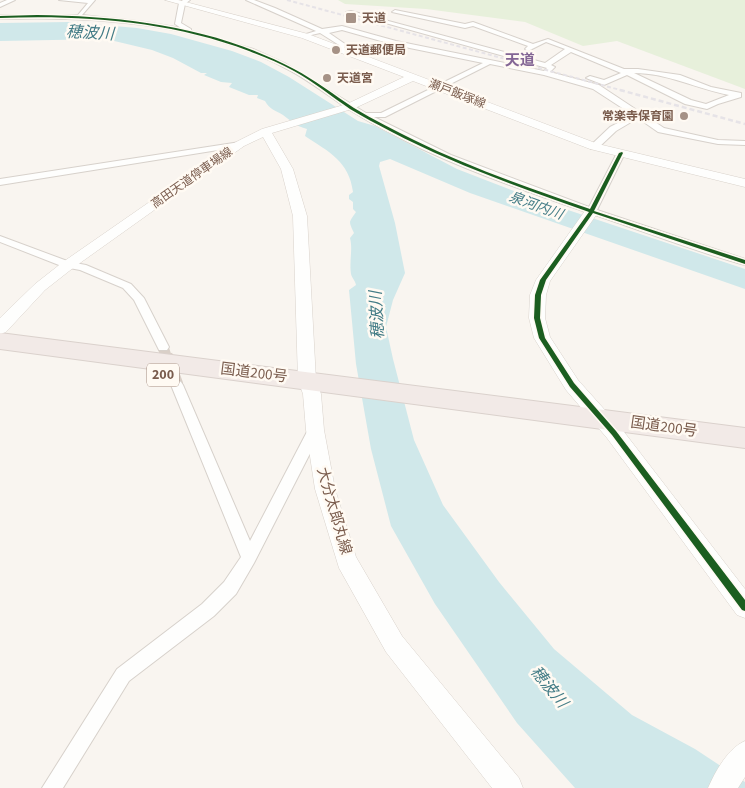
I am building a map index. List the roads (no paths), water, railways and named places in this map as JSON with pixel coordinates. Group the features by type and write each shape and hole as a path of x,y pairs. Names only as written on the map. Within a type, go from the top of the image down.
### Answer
{"highway":[{"name":"国道200号","path":"0,340 318,388 490,411 608,426 745,438"},
{"name":"国道200号","path":"0,354 318,388"},
{"name":"国道200号","path":"608,426 745,451"}],"main road":[{"name":"瀬戸飯塚線","path":"169,0 184,2 305,36 594,147 745,183"},
{"name":"高田天道停車場線","path":"0,328 40,287 68,265 240,144 269,131 348,106 413,77"},
{"name":"大分太郎丸線","path":"269,131 287,169 300,216 318,388 315,430 324,488 348,561 394,644 509,788"},
{"path":"592,211 543,280 538,295 537,318 542,338 572,385 608,426 745,607"},
{"path":"722,788 745,754"}],"street":[{"path":"0,5 12,0"},
{"path":"62,0 93,1 80,14"},
{"path":"249,0 278,9 321,31 342,44 342,49"},
{"path":"184,2 178,24 194,32"},
{"path":"349,12 515,57 596,87 661,130 718,142 745,143"},
{"path":"395,12 464,26 473,24 533,46"},
{"path":"0,17 46,16 113,19 194,32 228,42 286,66 348,106 445,156 502,179 592,211 745,262"},
{"path":"305,36 321,31 342,28 395,42 489,62 548,69 604,83 627,72 638,71 680,77 709,89 738,95 715,102 707,107 688,102 627,72 546,40 515,57"},
{"path":"548,69 570,50"},
{"path":"366,115 382,115 489,62"},
{"path":"594,147 612,129 639,114"},
{"path":"0,182 240,144"},
{"path":"592,211 621,154"},
{"path":"0,238 68,265 82,267 127,286 138,298 163,346"},
{"path":"177,385 249,558"},
{"path":"52,788 123,675 208,610 230,588 249,558 315,430"}],"water":[{"path":"68,22 137,28 171,34 232,51 261,62 289,77 358,121 375,126 457,169 532,198 745,269 745,289 470,193 390,159 380,162 379,166 395,223 405,273 393,300 386,327 414,440 443,505 499,582 554,649 632,715 695,749 745,782 745,788 575,788 517,723 435,604 391,526 371,449 356,364 349,290 356,285 351,274 350,265 350,238 354,233 350,222 356,212 353,209 353,202 349,199 349,195 353,192 347,172 336,158 305,136 307,129 297,125 271,108 265,101 257,98 258,95 249,95 229,87 232,83 221,82 204,75 207,73 201,73 173,58 152,50 106,39 0,41 0,23"}],"tunnel":[{"path":"163,347 166,356"},
{"path":"166,355 177,385"}],"railway":[{"path":"287,0 624,91"},
{"path":"620,90 745,124"}],"place":[{"name":"天道","path":"351,18"},
{"name":"天道郵便局","path":"336,50"},
{"name":"天道宮","path":"327,78"},
{"name":"常楽寺保育園","path":"684,116"}],"district":[{"name":"天道","path":"520,60"}],"water label":[{"name":"穂波川","path":"90,33"},
{"name":"泉河内川","path":"536,206"},
{"name":"穂波川","path":"377,315"},
{"name":"穂波川","path":"549,687"}]}
